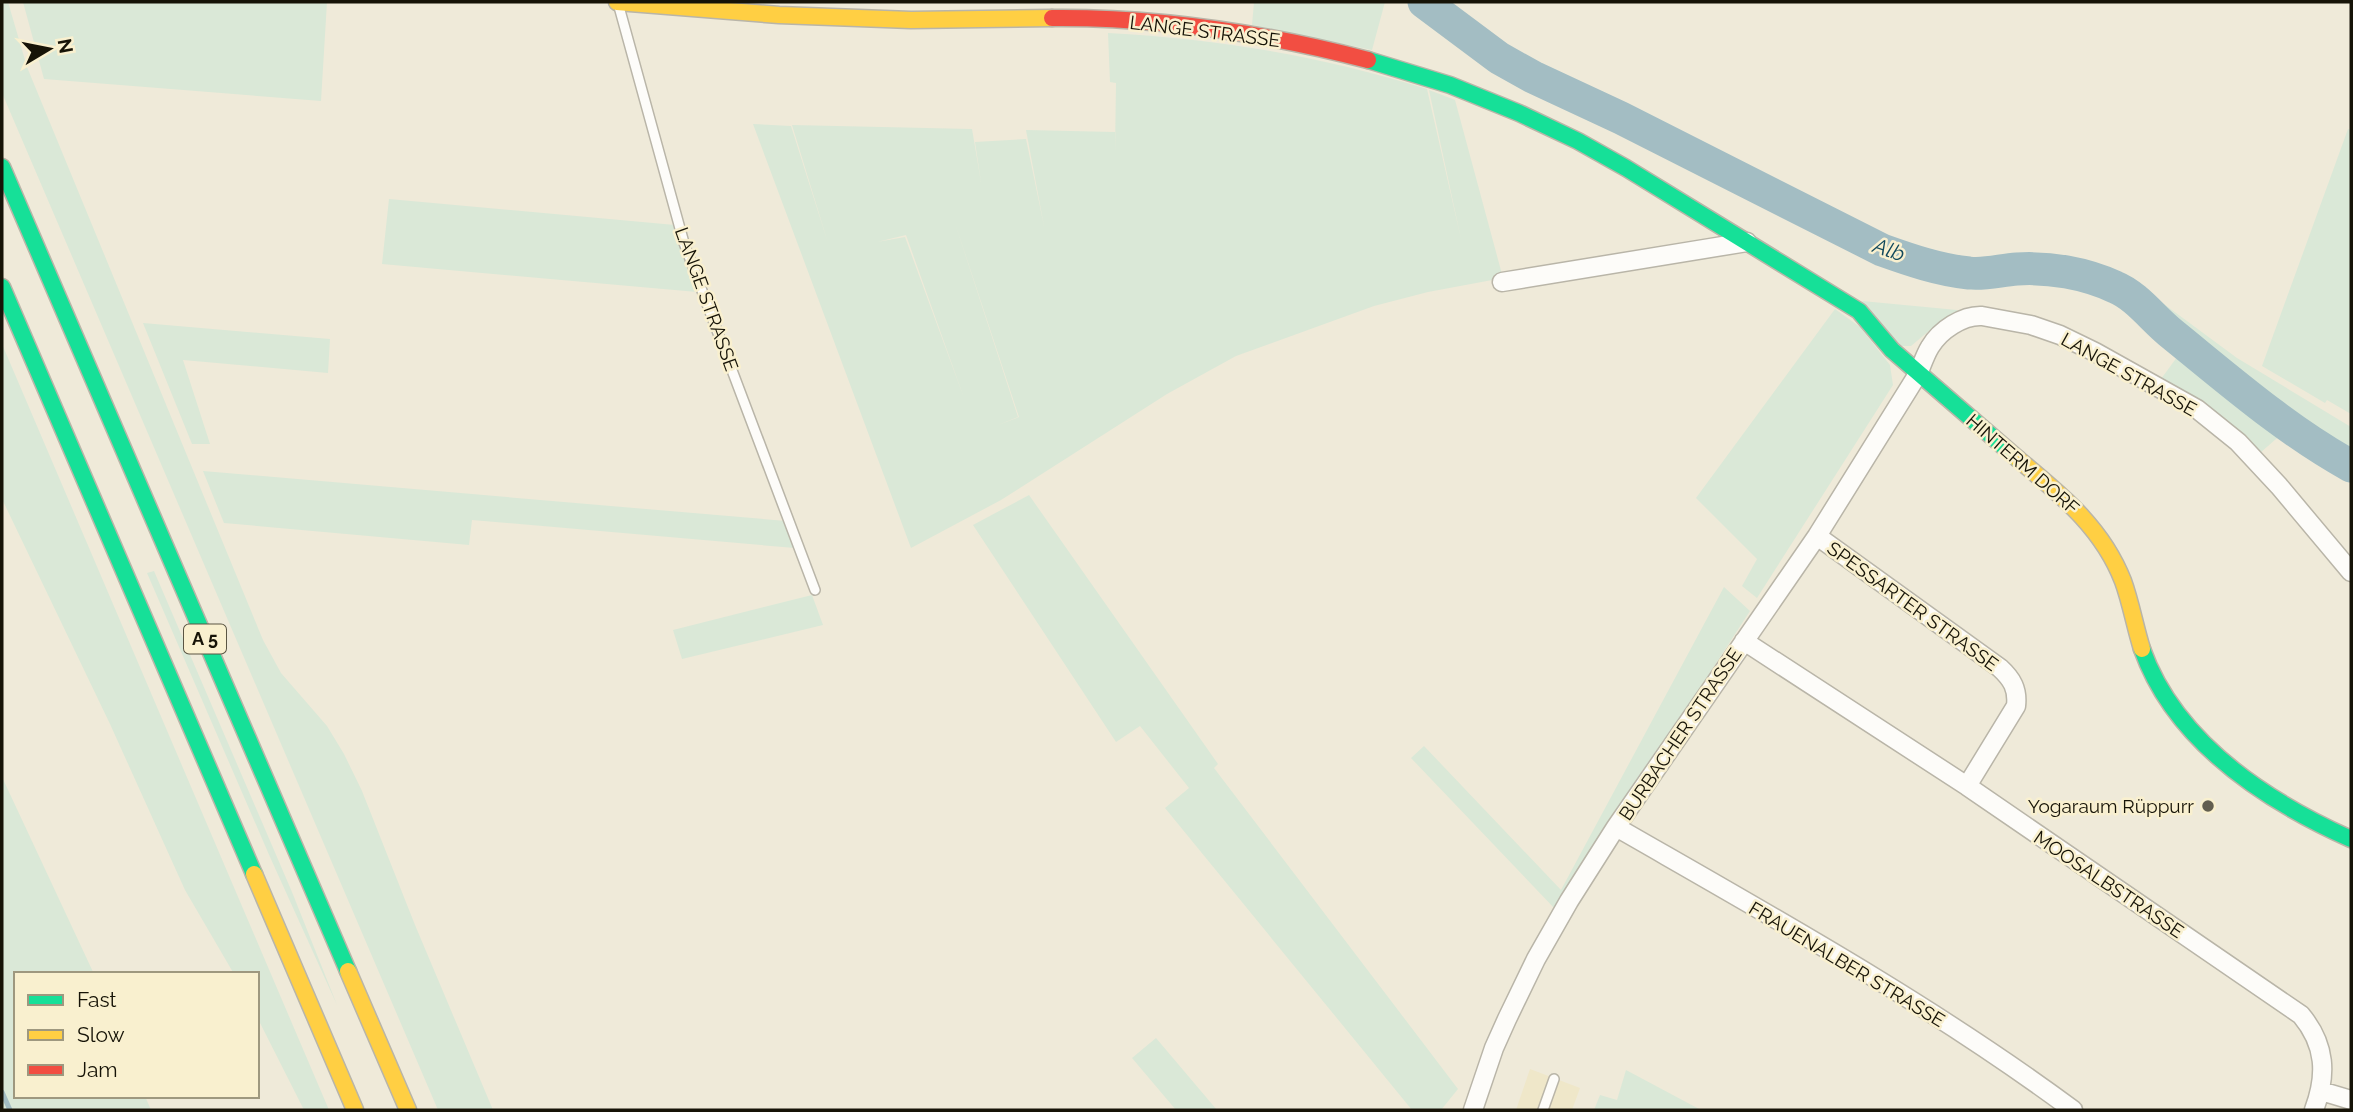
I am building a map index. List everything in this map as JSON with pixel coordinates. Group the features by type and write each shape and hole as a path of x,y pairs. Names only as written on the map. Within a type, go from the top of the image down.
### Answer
{"main road":[{"name":"LANGE STRASSE","path":"617,2 845,18 1067,18 1198,26 1315,46 1396,67 1519,113 1626,168 1859,312 1892,350 1918,374"},
{"name":"A 5","path":"2,167 408,1110"},
{"name":"A 5","path":"2,287 355,1110"},
{"name":"HINTERM DORF","path":"1918,374 2090,523 2118,569 2143,650 2153,673 2184,723 2255,785 2302,817 2351,839"}],"street":[{"path":"1502,282 1747,242"},
{"name":"LANGE STRASSE","path":"1918,374 1930,346 1943,332 1974,315 2031,325 2060,335 2128,370 2219,425 2279,485 2351,572"},
{"name":"BURBACHER STRASSE","path":"1473,1110 1494,1048 1536,959 1569,901 1616,827 1817,536 1918,374"},
{"name":"SPESSARTER STRASSE","path":"1817,536 2000,667 2014,685 2016,706 1967,786"},
{"name":"MOOSALBSTRASSE","path":"1744,641 1967,786 2301,1015 2322,1052 2323,1077 2314,1110"},
{"name":"FRAUENALBER STRASSE","path":"1616,827 1875,979 2050,1103 2073,1110"},
{"path":"2321,1091 2351,1100"}],"lane":[{"name":"LANGE STRASSE","path":"617,2 684,243 815,590"},
{"path":"1543,1110 1554,1079"}],"shaded area":[{"path":"1530,1069 1580,1088 1572,1110 1516,1110"}],"green space":[{"path":"2,2 8,2 27,67 263,640 281,673 327,726 344,754 362,791 493,1110 438,1110 2,93"},
{"path":"23,2 327,2 321,101 44,79"},
{"path":"1254,2 1385,2 1372,50 1252,25"},
{"path":"1108,33 1190,40 1309,58 1427,89 1461,239 1429,90 1455,100 1503,278 1428,292 1374,306 1236,356 1167,394 1001,500 911,548 753,124 791,126 828,243 792,125 972,129 981,182 975,142 1026,139 1044,226 1026,130 1115,132 1115,152 1116,83 1110,82","holes":["955,223 1019,417 998,425 1018,417","906,235 964,398 905,237 877,242"]},
{"path":"2348,129 2351,130 2351,414 2327,400 2325,403 2262,366"},
{"path":"389,199 675,225 697,292 382,264"},
{"path":"2153,296 2237,358 2351,427 2351,460 2268,407 2145,306"},
{"path":"1862,301 1957,310 1958,313 1936,325 1911,346 1900,346"},
{"path":"1835,309 1860,327 1890,365 1893,385 1757,598 1742,586 1757,559 1696,498"},
{"path":"143,323 330,339 328,373 183,360 210,444 192,444"},
{"path":"2,344 329,1110 304,1110 259,1021 259,972 233,972 185,890 110,724 2,499"},
{"path":"2180,353 2232,396 2284,432 2260,453 2224,419 2161,379"},
{"path":"203,471 786,521 795,548 472,520 469,545 224,523"},
{"path":"1029,495 1218,764 1214,768 1458,1089 1441,1110 1412,1110 1165,808 1189,788 1140,726 1116,742 973,525"},
{"path":"154,571 292,892 337,1005 147,573"},
{"path":"1724,587 1750,611 1556,910 1411,758 1424,746 1561,890"},
{"path":"812,595 823,625 682,659 673,630"},
{"path":"2,777 93,972 14,972 14,1098 146,1098 151,1110 2,1110"},
{"path":"1156,1038 1217,1110 1176,1110 1132,1058"},
{"path":"1626,1070 1701,1110 1594,1110 1600,1095 1617,1100"}],"waterway":[{"name":"Alb","path":"1424,2 1499,58 1533,77 1621,118 1882,250 1958,272 2029,269 2067,272 2092,278 2123,291 2259,404 2304,437 2351,466"},
{"path":"2,1092 10,1110"}],"traffic: fast":[{"path":"1368,60 1450,85 1578,141 1859,311 1892,350 2018,459"},
{"path":"2,167 348,971"},
{"path":"2,287 254,874"},
{"path":"2142,649 2157,682 2177,713 2200,740 2227,765 2287,806 2351,839"}],"traffic: slow":[{"path":"617,2 779,15 911,20 1052,18"},
{"path":"2018,459 2079,513 2104,544 2123,581 2142,649"},
{"path":"254,874 355,1110"},
{"path":"348,971 408,1110"}],"traffic: jam":[{"path":"1052,18 1132,20 1212,28 1368,60"}],"place":[{"name":"Yogaraum Rüppurr","path":"2208,806"}]}
